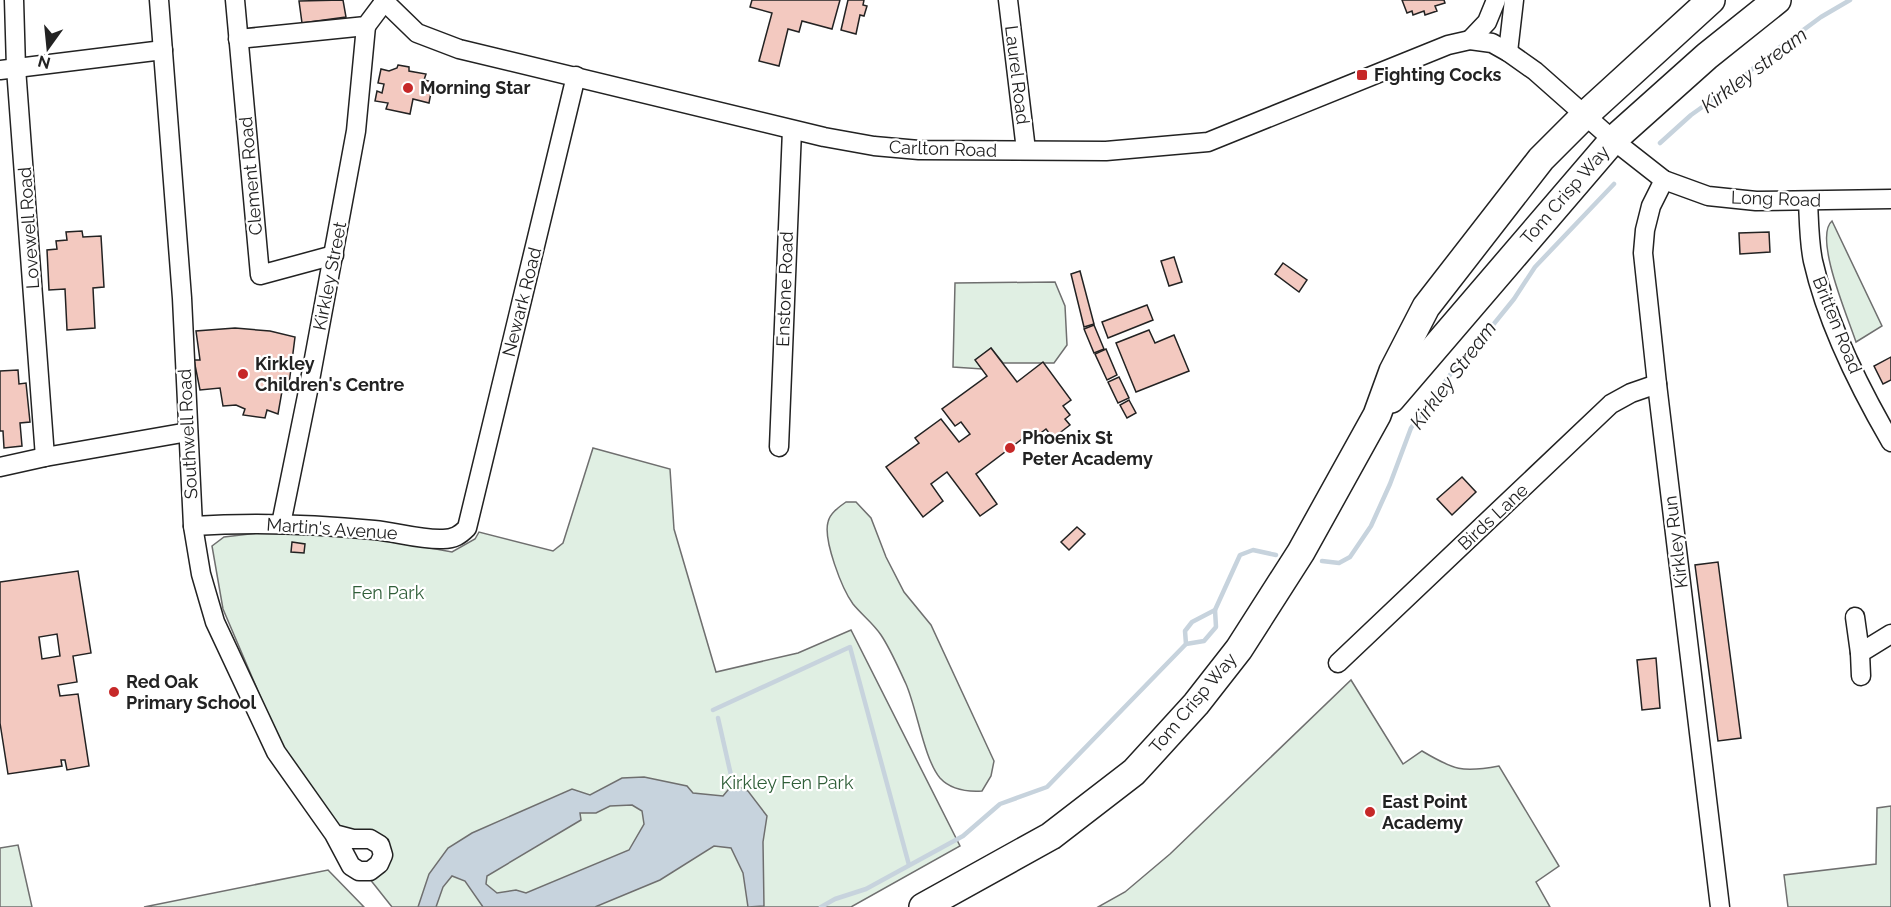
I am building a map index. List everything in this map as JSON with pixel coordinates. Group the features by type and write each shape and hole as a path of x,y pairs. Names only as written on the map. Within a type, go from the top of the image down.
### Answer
{"highway":[{"name":"Tom Crisp Way","path":"923,907 1051,836 1134,772 1196,704 1239,649 1301,552 1377,415 1393,371 1426,307 1541,159 1585,115 1711,0"},
{"name":"Tom Crisp Way","path":"1377,415 1613,140 1707,56 1777,0"},
{"path":"1585,115 1613,119 1702,44 1741,28"},
{"path":"1459,263 1484,248 1582,137 1613,140"}],"street":[{"name":"Lovewell Road","path":"14,0 8,69 45,457"},
{"name":"Southwell Road","path":"159,0 182,298 193,526 201,574 215,622 276,752 333,834"},
{"name":"Clement Road","path":"236,0 260,275 334,255"},
{"name":"Laurel Road","path":"1008,0 1026,150"},
{"path":"1470,40 1487,22 1496,0"},
{"path":"1508,52 1514,0"},
{"path":"238,39 366,26 384,1"},
{"name":"Carlton Road","path":"384,1 417,33 459,49 792,130 874,146 919,150 1106,151 1208,142 1448,45 1470,40 1492,43 1508,52 1535,71 1585,115"},
{"name":"Kirkley Street","path":"281,524 356,131 366,26"},
{"path":"8,69 163,50"},
{"name":"Newark Road","path":"467,528 576,76"},
{"name":"Long Road","path":"1585,115 1664,180 1708,196 1756,201 1891,199"},
{"name":"Enstone Road","path":"779,447 792,130"},
{"name":"Kirkley Run","path":"1664,180 1651,206 1645,230 1643,253 1720,907"},
{"name":"Britten Road","path":"1808,201 1812,258 1829,314 1847,355 1888,432"},
{"name":"Birds Lane","path":"1338,663 1611,404 1631,393 1657,384"},
{"path":"0,467 188,432"},
{"name":"Martin's Avenue","path":"193,526 281,524 375,530 439,539 451,539 460,535 467,528"},
{"path":"1855,617 1861,676"},
{"path":"1860,653 1891,634"}],"green space":[{"path":"1832,221 1882,326 1856,342 1829,261 1827,230"},
{"path":"1055,282 1065,306 1067,345 1054,363 1003,363 991,348 976,360 982,369 953,367 955,283"},
{"name":"Kirkley Fen Park","path":"593,448 670,469 674,529 716,672 798,653 851,630 960,846 851,907 392,907 369,878 390,856 340,830 281,745 223,609 212,546 224,537 266,532 359,535 452,552 475,539 479,532 553,551 563,543"},
{"path":"846,502 856,502 871,518 886,557 904,592 931,625 994,761 991,776 982,791 959,789 949,785 934,770 910,694 891,653 878,631 853,604 844,587 834,564 827,530 828,522 835,510"},
{"name":"East Point Academy","path":"1351,680 1403,764 1422,751 1459,768 1476,769 1499,766 1559,866 1536,882 1550,907 1098,907 1125,892 1170,854"},
{"path":"1891,806 1891,907 1788,907 1784,875 1876,864 1877,808"},
{"path":"18,845 32,907 0,907 0,848"},
{"path":"328,870 364,907 144,907"}],"shaded area":[{"path":"644,777 687,786 693,793 723,796 733,784 748,791 767,816 763,842 764,906 748,907 743,873 731,848 714,846 660,880 595,907 483,907 465,881 452,876 443,887 436,907 418,907 429,874 448,848 472,833 572,789 590,795 622,778","holes":["632,805 642,811 644,824 629,850 526,893 516,890 497,893 486,884 487,876 581,820 580,813 596,813 610,806"]}],"building":[{"path":"343,0 346,17 302,23 299,1"},
{"path":"752,0 840,0 832,29 802,21 799,32 788,29 779,66 759,61 772,13 750,7"},
{"path":"848,0 864,0 863,5 867,6 864,16 860,15 856,34 841,30"},
{"path":"1402,0 1444,0 1445,3 1435,6 1437,11 1425,15 1424,11 1413,15 1412,11 1407,13"},
{"name":"Morning Star","path":"398,65 409,67 409,71 426,74 424,80 433,82 429,103 413,99 410,114 386,109 388,103 375,101 377,91 382,93 384,84 378,83 381,69 389,71 397,68"},
{"path":"82,231 83,237 101,236 104,287 93,288 95,328 67,330 65,289 49,290 47,250 57,249 56,241 67,240 66,232"},
{"path":"1769,232 1770,252 1740,254 1739,233"},
{"path":"1174,257 1182,282 1169,286 1161,261"},
{"path":"1283,263 1307,280 1299,292 1275,274"},
{"path":"1080,271 1094,324 1084,327 1071,274"},
{"path":"1147,305 1153,320 1108,338 1102,322"},
{"path":"1094,325 1104,349 1094,353 1084,329"},
{"name":"Kirkley Children's Centre","path":"235,328 270,331 295,337 288,392 282,391 278,414 267,410 265,418 243,415 245,409 236,405 223,406 220,388 200,390 194,360 200,360 196,331"},
{"path":"1149,330 1155,343 1174,335 1189,371 1136,392 1116,343"},
{"path":"991,348 1017,382 1043,362 1071,400 1063,406 1070,415 1065,419 1070,425 1053,438 1046,429 1034,438 1030,433 976,474 997,504 980,516 947,472 931,484 943,501 923,517 886,467 919,443 915,438 941,419 959,442 970,434 961,422 955,426 942,409 987,376 975,360"},
{"path":"1106,349 1117,375 1107,380 1095,354"},
{"path":"1891,357 1891,380 1883,384 1874,366"},
{"path":"18,370 19,384 26,383 30,422 20,423 22,446 4,448 3,431 0,431 0,371"},
{"path":"1119,377 1129,398 1118,403 1108,382"},
{"path":"1129,400 1136,413 1127,418 1120,405"},
{"path":"1462,477 1476,492 1452,515 1437,499"},
{"path":"1077,527 1085,534 1069,550 1061,542"},
{"path":"292,542 305,544 304,553 291,552"},
{"path":"1718,562 1741,738 1718,741 1695,565"},
{"path":"78,571 91,653 73,656 77,682 58,685 60,696 78,694 89,766 67,770 65,760 61,760 62,766 8,774 0,723 0,582","holes":["57,634 60,656 42,659 39,637"]},
{"path":"1656,658 1660,708 1642,710 1637,660"}],"waterway":[{"name":"Kirkley stream","path":"1660,143 1691,115 1772,53 1821,17 1850,0"},
{"name":"Kirkley Stream","path":"1322,561 1339,563 1350,557 1371,526 1411,428 1466,353 1484,336 1514,299 1535,267 1614,184"},
{"path":"821,907 835,899 866,889 963,836 1000,804 1047,787 1186,644 1185,631 1192,622 1215,610 1240,555 1253,550 1276,555"},
{"path":"1186,644 1204,641 1216,627 1215,610"},
{"path":"713,710 850,647 909,865"},
{"path":"718,718 733,784"}],"place":[{"name":"Fighting Cocks","path":"1362,75"},
{"name":"Morning Star","path":"408,88"},
{"name":"Kirkley Children's Centre","path":"243,374"},
{"name":"Phoenix St Peter Academy","path":"1010,448"},
{"name":"Red Oak Primary School","path":"114,692"},
{"name":"East Point Academy","path":"1370,812"}],"park label":[{"name":"Fen Park","path":"388,593"}]}
